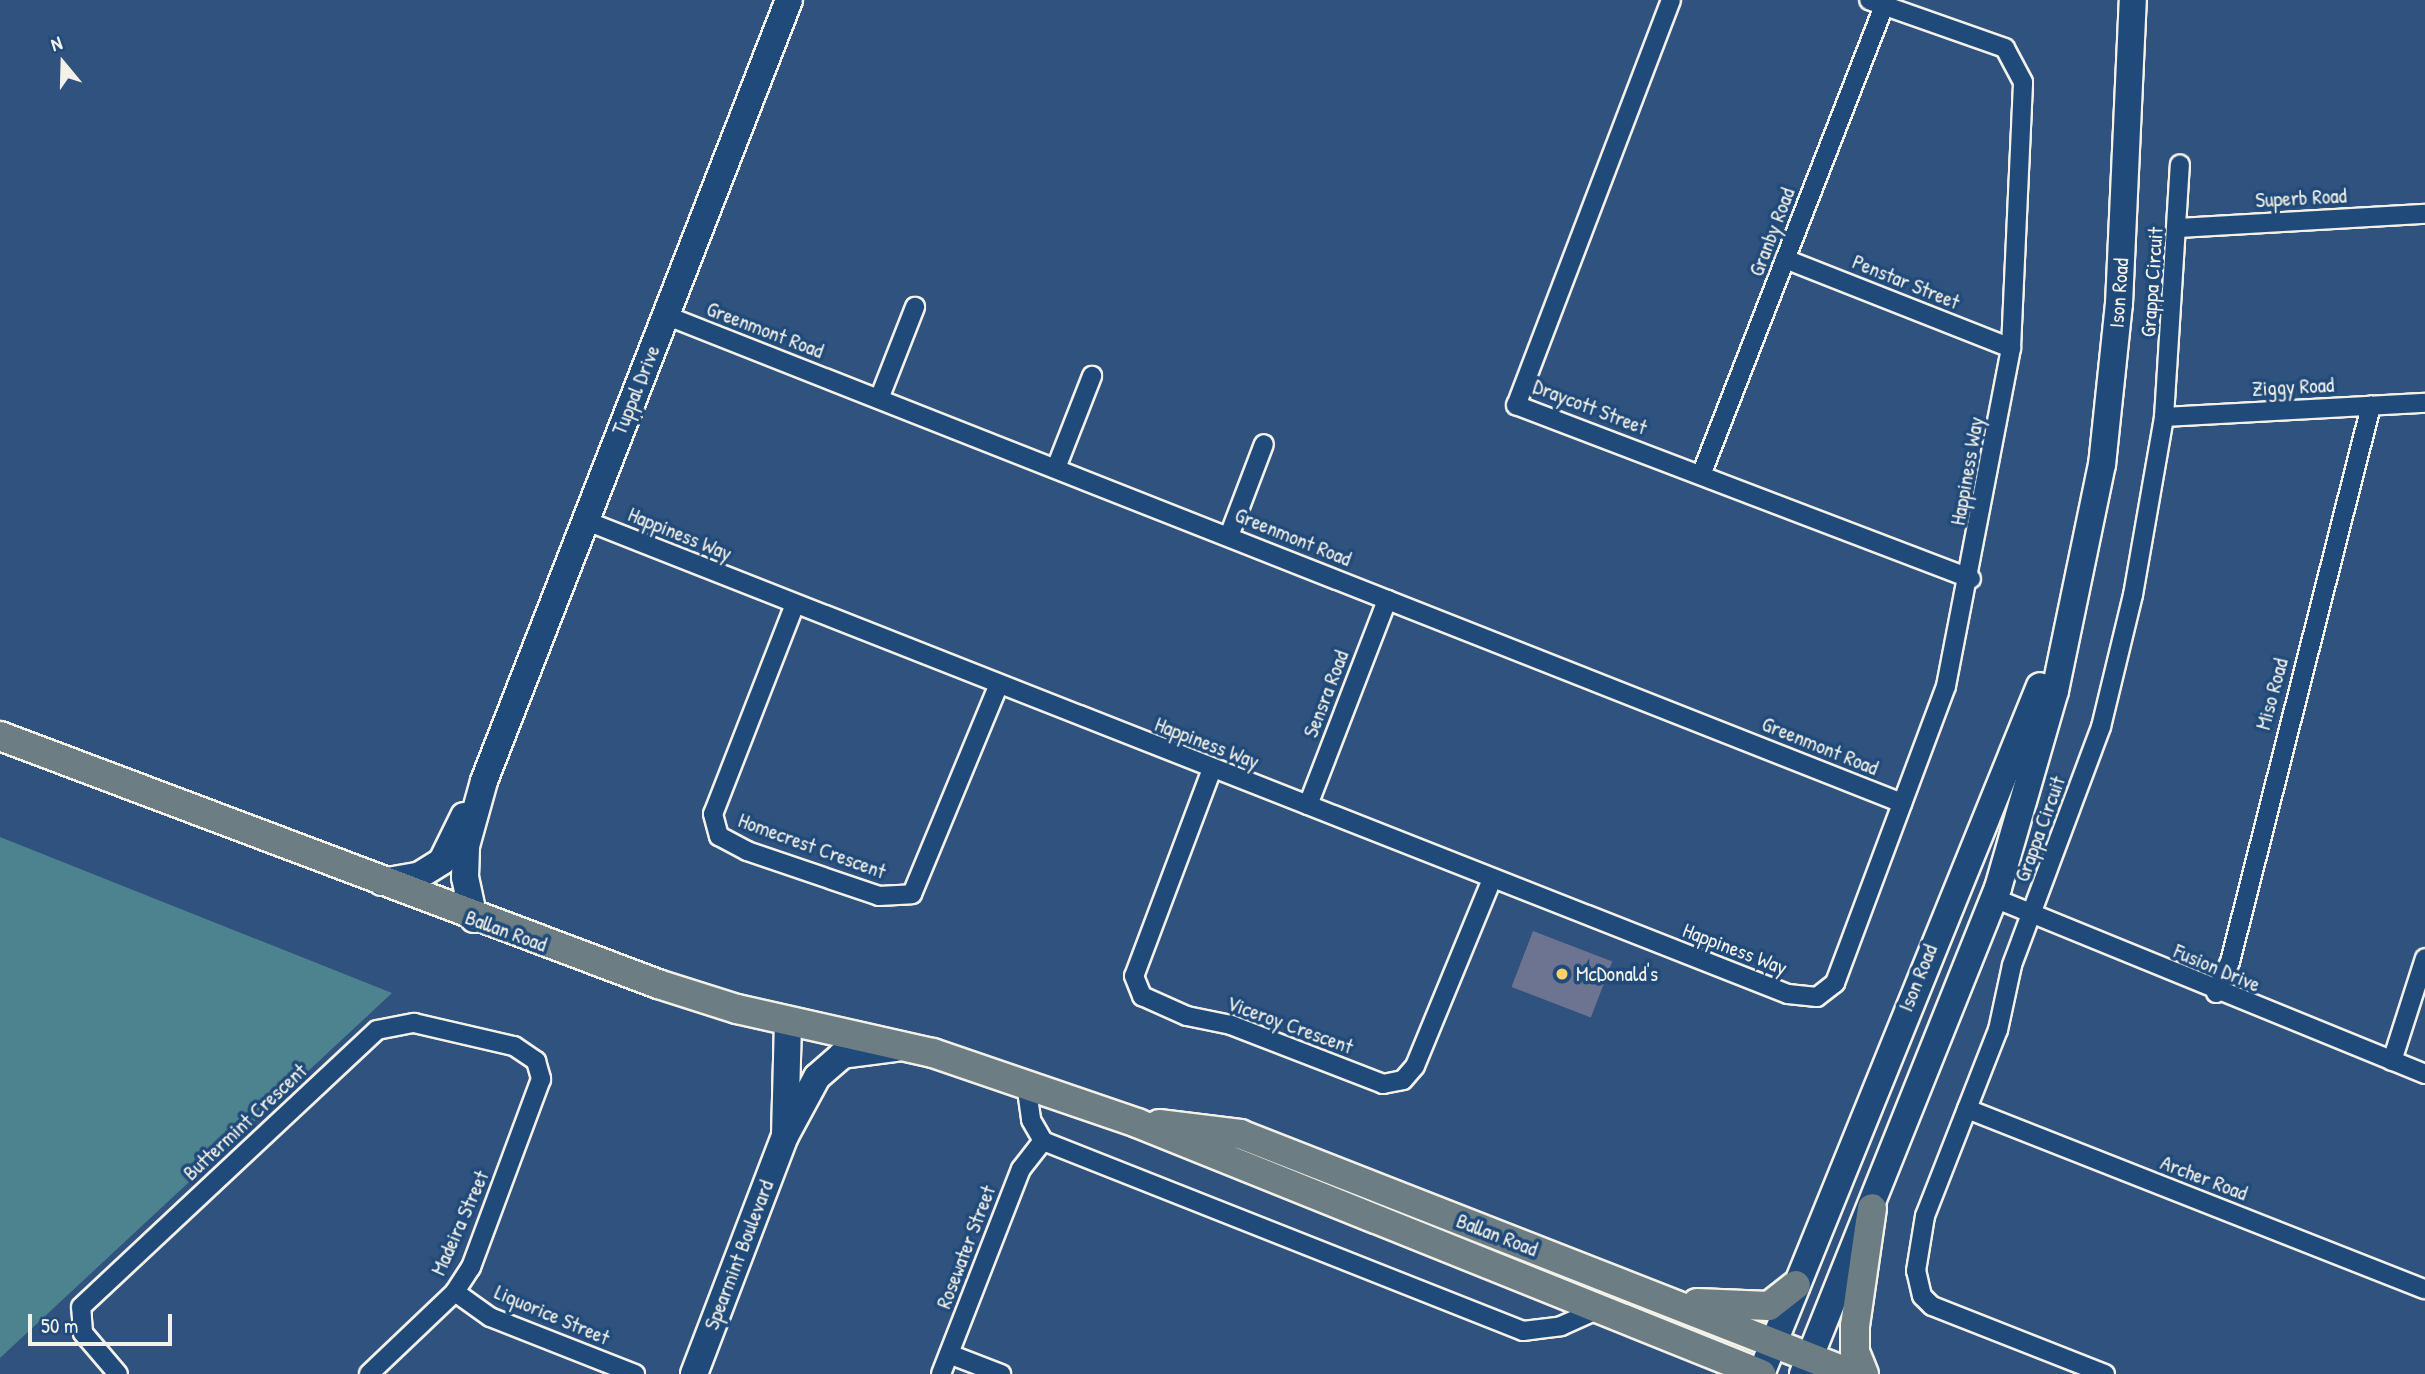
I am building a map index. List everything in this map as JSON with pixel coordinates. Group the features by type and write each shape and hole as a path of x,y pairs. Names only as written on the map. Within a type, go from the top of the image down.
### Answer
{"main road":[{"name":"Tuppal Drive","path":"474,919 465,877 466,846 484,781 789,0"},
{"name":"Ison Road","path":"1807,1366 1994,898 2055,691 2102,465 2119,304 2133,0"},
{"name":"Ison Road","path":"1761,1374 1947,906 2017,750 2078,583"},
{"name":"Ballan Road","path":"0,736 474,919 658,984 788,1021 909,1047 1026,1083 1137,1122 1599,1310 1706,1363 1761,1374"},
{"name":"Tuppal Drive","path":"382,882 420,875 442,861 484,781"},
{"path":"1947,906 1967,894 1994,898"},
{"name":"Spearmint Boulevard","path":"785,1136 788,1021"},
{"name":"Spearmint Boulevard","path":"694,1374 785,1136 830,1062 909,1047"},
{"name":"Ballan Road","path":"1137,1122 1240,1134 1773,1342 1807,1366 1852,1374"},
{"path":"1864,1374 1854,1352 1855,1326 1872,1208"},
{"path":"1656,1297 1757,1307 1779,1303 1796,1285"}],"street":[{"name":"Draycott Street","path":"1671,0 1516,405 1970,579"},
{"name":"Granby Road","path":"1701,475 1785,259 1877,3"},
{"name":"Happiness Way","path":"584,520 998,687 1308,805 1788,994 1817,997 1835,984 1946,686 1970,579 2011,348 2023,82 2005,48 1877,3"},
{"name":"Grappa Circuit","path":"2105,1374 1932,1306 1922,1296 1916,1271 1925,1216 1967,1109 2032,914 2101,727 2133,595 2164,417 2179,228 2180,165"},
{"name":"Superb Road","path":"2179,228 2425,214"},
{"name":"Penstar Street","path":"1785,259 2011,348"},
{"path":"879,399 915,307"},
{"name":"Greenmont Road","path":"665,315 1902,803"},
{"path":"1056,468 1092,376"},
{"name":"Ziggy Road","path":"2164,417 2425,402"},
{"name":"Miso Road","path":"2216,993 2230,962 2371,406"},
{"path":"1229,536 1264,443"},
{"name":"Sensra Road","path":"1308,805 1387,600"},
{"name":"Homecrest Crescent","path":"795,604 713,814 719,836 747,851 879,896 912,894 998,687"},
{"name":"Viceroy Crescent","path":"1212,769 1135,976 1142,996 1186,1016 1230,1025 1382,1084 1403,1080 1415,1066 1492,879"},
{"name":"Fusion Drive","path":"1994,898 2216,993 2425,1074"},
{"path":"2392,1061 2425,958"},
{"name":"Buttermint Crescent","path":"118,1374 83,1334 81,1307 377,1030 414,1023 514,1046 536,1062"},
{"name":"Madeira Street","path":"369,1374 455,1292 491,1219 541,1079 536,1062"},
{"path":"1026,1083 1031,1120 1043,1141 1523,1331 1561,1326 1599,1310"},
{"name":"Archer Road","path":"1967,1109 2425,1289"},
{"name":"Rosewater Street","path":"940,1374 1021,1168 1043,1141"},
{"name":"Liquorice Street","path":"455,1292 490,1317 635,1374"},
{"path":"949,1354 1001,1374"}],"green space":[{"path":"0,837 392,993 0,1358"}],"building":[{"name":"McDonald's","path":"1533,931 1612,961 1591,1017 1511,987"}],"place":[{"name":"McDonald's","path":"1562,974"}]}
